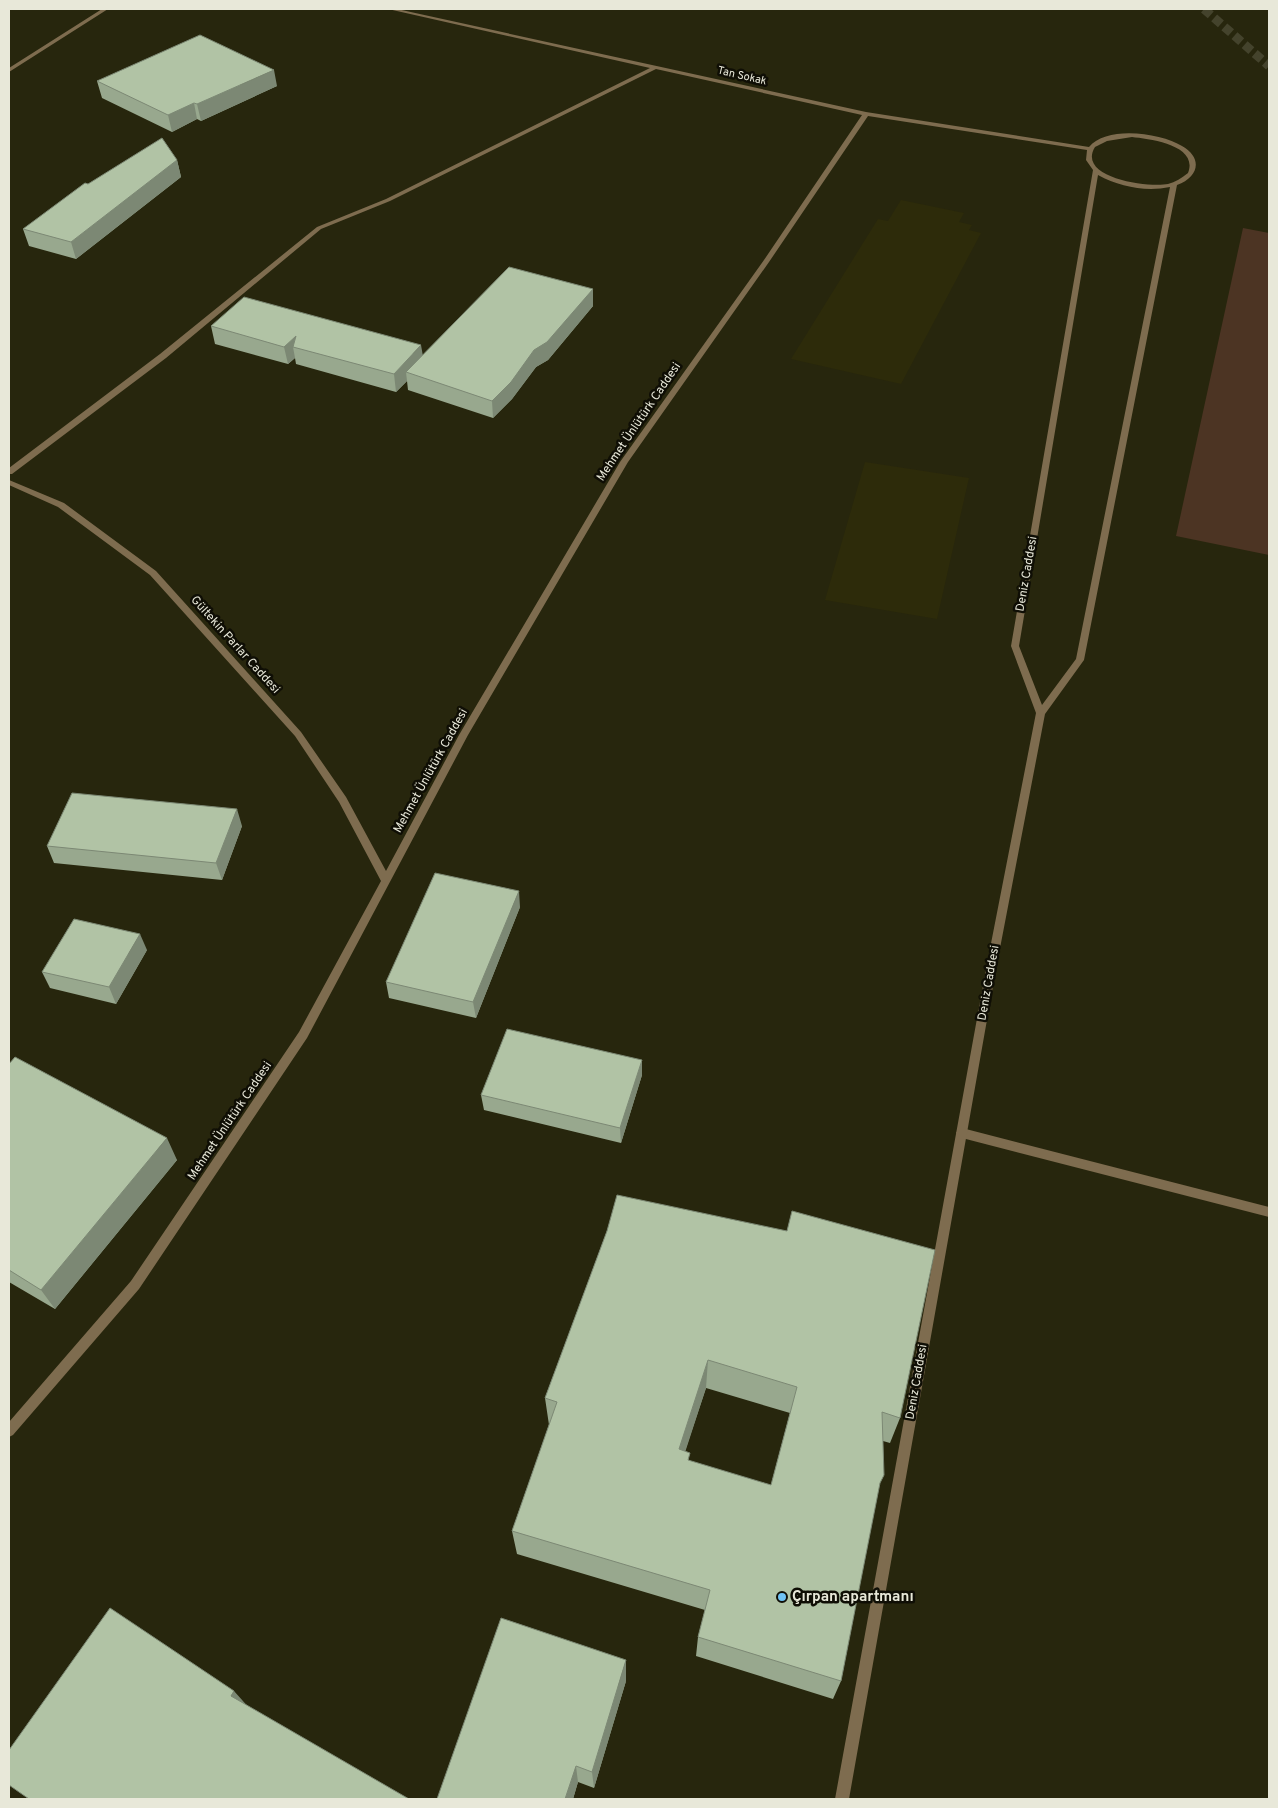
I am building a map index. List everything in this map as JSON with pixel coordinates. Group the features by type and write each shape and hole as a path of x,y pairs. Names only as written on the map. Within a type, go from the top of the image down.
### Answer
{"street":[{"path":"9,70 105,9"},
{"name":"Tan Sokak","path":"391,9 866,114 1091,149"},
{"path":"9,472 163,356 319,228 388,200 656,67"},
{"name":"Mehmet Ünlütürk Caddesi","path":"9,1431 135,1285 303,1035 464,735 624,462 767,261 866,114"},
{"path":"1091,149 1102,140 1116,136 1132,135 1165,141 1188,154 1193,163 1193,171 1186,179 1174,184 1150,187 1123,184 1107,178 1096,170"},
{"name":"Deniz Caddesi","path":"842,1799 962,1133 1041,713 1015,646 1096,170 1089,162 1088,153 1091,149"},
{"path":"1041,713 1080,660 1174,184"},
{"name":"Gültekin Parlar Caddesi","path":"9,482 62,506 153,573 298,734 343,800 386,881"},
{"path":"962,1133 1269,1212"}],"shaded area":[{"path":"901,200 964,213 959,222 972,225 969,230 981,233 901,384 791,359 878,219 888,221"},
{"path":"1243,228 1269,233 1269,555 1176,536"},
{"path":"865,462 969,478 937,619 825,600"}],"building":[{"path":"200,35 274,70 168,115 97,81"},
{"path":"162,138 177,160 71,242 23,229 85,183 88,184"},
{"path":"509,267 593,289 547,342 534,350 511,382 492,401 406,372"},
{"path":"244,297 421,345 394,374 293,347 296,336 284,347 211,326"},
{"path":"72,793 237,809 216,863 47,846"},
{"path":"435,873 519,891 473,1002 386,982"},
{"path":"74,919 140,934 109,987 42,972"},
{"path":"507,1029 642,1060 620,1128 481,1095"},
{"path":"15,1057 167,1138 41,1290 9,1270 9,1064"},
{"path":"617,1195 787,1231 792,1211 935,1250 900,1418 882,1412 884,1475 880,1483 841,1681 698,1637 710,1590 512,1531 557,1402 545,1398 607,1231","holes":["708,1360 797,1387 771,1485 688,1460 690,1453 679,1449"]},
{"path":"110,1608 234,1691 231,1696 409,1799 29,1799 9,1785 9,1750"},
{"path":"501,1618 626,1660 592,1772 576,1766 565,1799 437,1799"}],"tunnel":[{"path":"1204,9 1269,66"}],"place":[{"name":"Çırpan apartmanı","path":"782,1597"}]}
